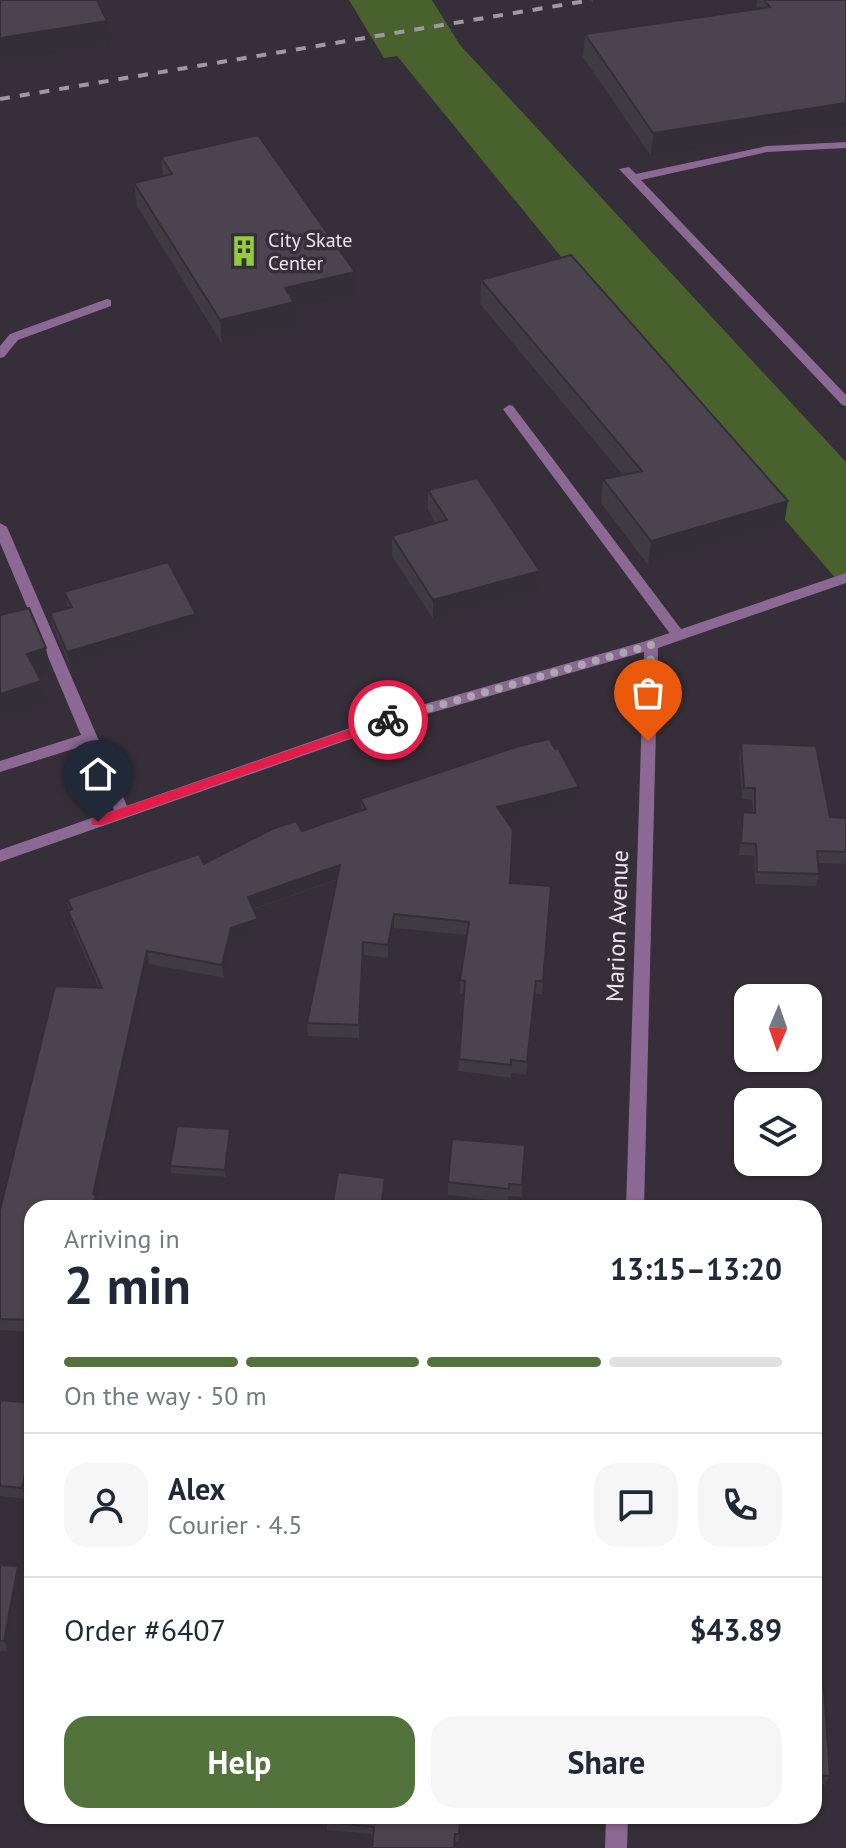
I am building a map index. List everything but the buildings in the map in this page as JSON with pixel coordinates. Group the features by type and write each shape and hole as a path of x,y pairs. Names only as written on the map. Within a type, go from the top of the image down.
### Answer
{"street":[{"path":"846,145 767,149 629,174 846,402"},
{"path":"0,354 14,337 107,303"},
{"path":"509,409 679,636"},
{"path":"0,527 7,562 122,813"},
{"path":"0,856 395,718 651,645 846,578"},
{"name":"Marion Avenue","path":"635,1200 651,645"},
{"path":"0,767 90,738"},
{"path":"616,1848 617,1824"}],"green space":[{"path":"349,0 432,0 460,45 846,462 846,579 838,581 621,330 397,56 384,58"}],"railway":[{"path":"0,99 592,0"}],"way so far":[{"path":"388,720 651,645 648,741"}],"place":[{"name":"City Skate Center","path":"244,251"}],"route":[{"path":"98,822 388,720"}]}
